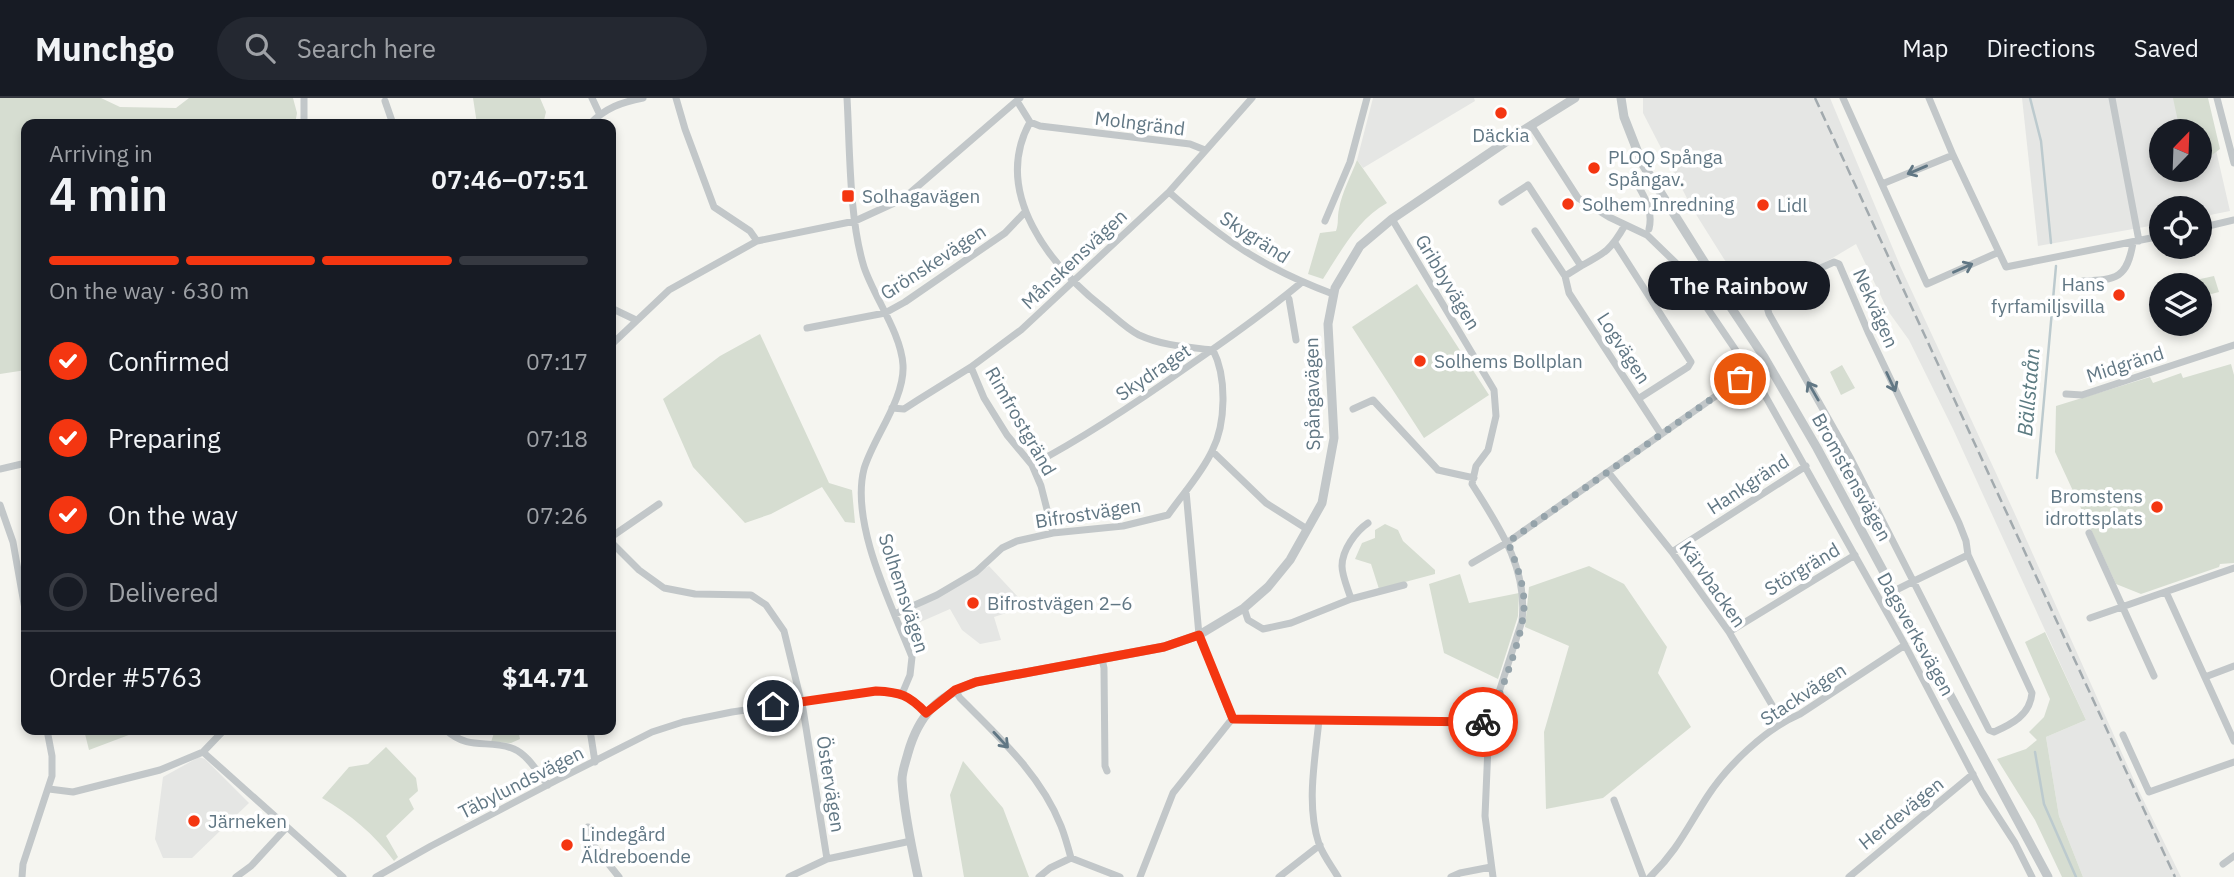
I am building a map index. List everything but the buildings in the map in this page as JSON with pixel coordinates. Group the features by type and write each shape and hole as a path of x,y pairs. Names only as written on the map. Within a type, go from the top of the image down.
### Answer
{"street":[{"path":"304,98 304,119"},
{"path":"592,98 600,114"},
{"path":"595,119 611,107 643,98"},
{"path":"676,98 714,207 750,232 757,241"},
{"name":"Solhemsvägen","path":"847,98 855,221 864,267 896,338 903,365 901,383 892,408 864,470 862,507 869,546 912,657 910,675 902,694"},
{"name":"Månskensvägen","path":"892,408 904,409 971,367 1021,330 1169,192 1252,98"},
{"path":"1325,221 1350,162 1367,98"},
{"name":"Spångavägen","path":"918,877 902,776 917,725 926,713 955,690 976,682 1164,647 1199,635 1244,608 1268,587 1283,569 1322,503 1334,438 1328,324 1333,294 1360,246 1392,219 1574,98"},
{"name":"Bromstensvägen","path":"1621,98 1624,117 1643,163 1790,402 2048,877"},
{"path":"1843,98 1927,284 1999,252"},
{"path":"1929,98 2006,267 2149,239"},
{"path":"2083,281 2103,281 2116,276 2130,264 2136,242 2112,98"},
{"path":"2217,98 2234,163"},
{"path":"616,340 669,290 757,241 855,221 903,199 1019,99 1030,122 1021,138 1017,173 1025,212 1049,254 1073,281 1138,334 1168,345 1213,350"},
{"path":"385,101 391,119"},
{"name":"Molngränd","path":"1030,122 1040,126 1190,144 1205,150"},
{"name":"Dagsverksvägen","path":"1531,125 1578,198 1651,239 1678,265 1750,372 1806,466 2032,877"},
{"path":"1882,184 1953,155"},
{"path":"1632,176 1649,205 1652,218 1649,229"},
{"path":"1502,202 1528,186 1581,266"},
{"name":"Skygränd","path":"1169,192 1247,254 1302,282 1333,294"},
{"name":"Grönskevägen","path":"807,328 886,313 995,241 1025,212"},
{"name":"Gribbyvägen","path":"1392,219 1494,390 1496,416 1488,450 1476,466 1474,478"},
{"path":"2212,225 2234,220"},
{"path":"1565,276 1606,252 1615,243 1625,225"},
{"name":"Logvägen","path":"1535,231 1565,276 1569,293 1661,434"},
{"path":"1615,243 1691,362 1688,367 1638,399"},
{"name":"Nekvägen","path":"1834,262 1839,264 1869,334 1959,523 1968,555 2032,693 2027,710 2022,716 1994,732 1989,730 1851,459 1769,314 1761,285 1770,291 1834,262"},
{"name":"Skydraget","path":"1032,466 1137,403 1213,350 1302,282"},
{"path":"1286,295 1296,340"},
{"path":"616,310 636,320"},
{"name":"Midgränd","path":"2066,394 2082,395 2234,345"},
{"name":"Bifrostvägen","path":"895,614 937,595 976,572 1002,548 1017,541 1054,533 1123,526 1168,515 1212,451 1220,426 1224,391 1218,360 1213,350"},
{"name":"Rimfrostgränd","path":"971,367 984,398 1007,435 1032,466 1041,486 1054,533"},
{"path":"1472,563 1508,542 1750,372"},
{"path":"1353,409 1373,400 1438,470 1474,478 1472,484 1508,542 1519,571 1523,589 1523,616 1489,723 1485,816 1493,877"},
{"path":"1212,451 1266,503 1307,529"},
{"path":"0,470 21,464"},
{"name":"Hankgränd","path":"1672,552 1806,466"},
{"name":"Kärvbacken","path":"1608,472 1672,552 1729,632 1782,722"},
{"path":"1186,490 1199,635 1233,719"},
{"path":"616,535 659,504"},
{"path":"0,505 13,542 21,587"},
{"path":"1351,599 1342,565 1349,544 1359,529 1368,523"},
{"path":"2089,533 2154,676"},
{"name":"Östervägen","path":"616,545 639,570 664,588 695,594 751,595 766,605 784,631 801,701 827,859"},
{"name":"Störgränd","path":"1729,632 1855,555"},
{"path":"1894,591 1968,555"},
{"path":"2090,618 2234,568"},
{"path":"1244,608 1248,620 1263,629 1291,623 1351,599 1404,585"},
{"path":"2166,592 2234,741"},
{"name":"Stackvägen","path":"1650,877 1668,859 1727,770 1782,722 1800,714 1905,645"},
{"path":"1102,659 1107,771"},
{"path":"2205,677 2234,666"},
{"path":"955,690 1024,764 1045,795 1061,826 1071,858"},
{"name":"Täbylundsvägen","path":"376,877 652,732 683,722 801,701 876,691 902,694"},
{"path":"902,694 926,713"},
{"path":"1233,719 1489,723"},
{"path":"1140,877 1173,793 1233,719"},
{"path":"1319,720 1313,788 1315,820 1320,845 1338,877"},
{"path":"22,877 23,864 52,776 48,735"},
{"path":"49,789 73,792 160,770 203,752 220,735"},
{"path":"454,735 464,742 513,749 524,755 548,785"},
{"path":"591,735 595,762"},
{"path":"2123,735 2149,792 2234,762"},
{"path":"203,752 343,877"},
{"name":"Herdevägen","path":"1849,877 1973,774"},
{"path":"1614,800 1643,877"},
{"path":"236,877 251,866 287,827"},
{"path":"589,827 590,841 619,877"},
{"path":"789,877 827,859 911,841"},
{"path":"1279,877 1320,845"},
{"path":"2222,864 2234,856"},
{"path":"1040,877 1050,868 1071,858 1120,877"},
{"path":"1451,877 1491,867"}],"shaded area":[{"path":"0,98 101,98 120,107 176,108 189,98 293,98 296,119 21,119 21,371 0,374"},
{"path":"473,98 540,98 546,112 544,119 476,119"},
{"path":"1373,98 1474,98 1475,101 1363,168 1357,160"},
{"path":"1643,98 1830,98 1901,268 2138,789 2181,877 2083,877 2059,816 2046,737 2086,720 1953,429 1909,340 1888,311 1856,244 1757,303 1724,259 1692,208 1643,113"},
{"path":"2022,98 2204,98 2209,119 2149,119 2149,182 2212,182 2212,133 2230,211 2212,215 2212,196 2149,196 2149,226 2038,246"},
{"path":"2173,98 2208,98 2220,149 2212,155 2212,119 2177,119"},
{"path":"1357,160 1387,203 1359,227 1323,279 1308,274 1320,233 1336,231 1342,196"},
{"path":"2212,276 2219,292 2212,294"},
{"name":"Solhems Bollplan","path":"1417,284 1489,395 1424,438 1352,327"},
{"path":"760,334 829,483 852,490 855,523 845,522 822,487 771,514 745,523 693,467 663,399 720,356"},
{"name":"Bromstens idrottsplats","path":"2231,364 2234,375 2234,563 2220,564 2219,567 2141,594 2116,584 2055,452 2056,406 2150,377 2153,383 2181,373 2183,378"},
{"path":"1842,365 1855,388 1841,395 1830,372"},
{"path":"1385,524 1398,530 1403,541 1435,570 1435,574 1379,589 1371,564 1355,559 1362,543 1375,538 1375,530"},
{"name":"Bifrostvägen 2–6","path":"989,566 1019,598 1022,608 994,617 1001,640 980,644 962,630 950,609 909,627 909,613"},
{"path":"1589,566 1624,584 1667,647 1658,673 1691,727 1603,798 1546,809 1544,732 1569,646 1525,627 1529,587"},
{"path":"1460,574 1469,603 1519,593 1518,616 1498,679 1444,653 1429,584"},
{"path":"2045,632 2086,720 2046,737 2059,816 2083,877 2062,877 2035,820 1997,759 2026,749 2037,740 2029,732 2044,717 2050,699 2025,642"},
{"path":"85,735 129,735 89,750"},
{"path":"493,735 519,735 520,739 511,743 491,742"},
{"path":"386,747 416,778 418,791 409,799 414,809 386,836 398,857 394,861 379,842 361,826 322,798 349,767 368,764"},
{"name":"Järneken","path":"199,757 205,759 249,803 192,858 163,858 155,839 163,777"},
{"path":"963,761 1003,808 1029,877 964,877 950,795"}],"waterway":[{"name":"Bällstaån","path":"2030,98 2041,141 2051,243"},
{"name":"Bällstaån","path":"2037,478 2056,266"},
{"name":"Bällstaån","path":"2035,752 2044,804 2076,877"}],"railway":[{"path":"1815,98 2175,877"}],"way so far":[{"path":"1483,722 1489,723 1522,621 1523,589 1508,542 1740,379"}],"place":[{"name":"Däckia","path":"1501,113"},
{"name":"PLOQ Spånga Spångav.","path":"1594,168"},
{"name":"Solhagavägen","path":"848,196"},
{"name":"Solhem Inredning","path":"1568,204"},
{"name":"Lidl","path":"1763,205"},
{"name":"Hans fyrfamiljsvilla","path":"2119,295"},
{"name":"Solhems Bollplan","path":"1420,361"},
{"name":"The Rainbow","path":"1740,379"},
{"name":"Bromstens idrottsplats","path":"2157,507"},
{"name":"Bifrostvägen 2–6","path":"973,603"},
{"name":"Järneken","path":"194,821"},
{"name":"Lindegård Äldreboende","path":"567,845"}],"route":[{"path":"773,706 876,691 902,694 926,713 947,694 976,682 1164,647 1199,635 1233,719 1483,722"}]}
